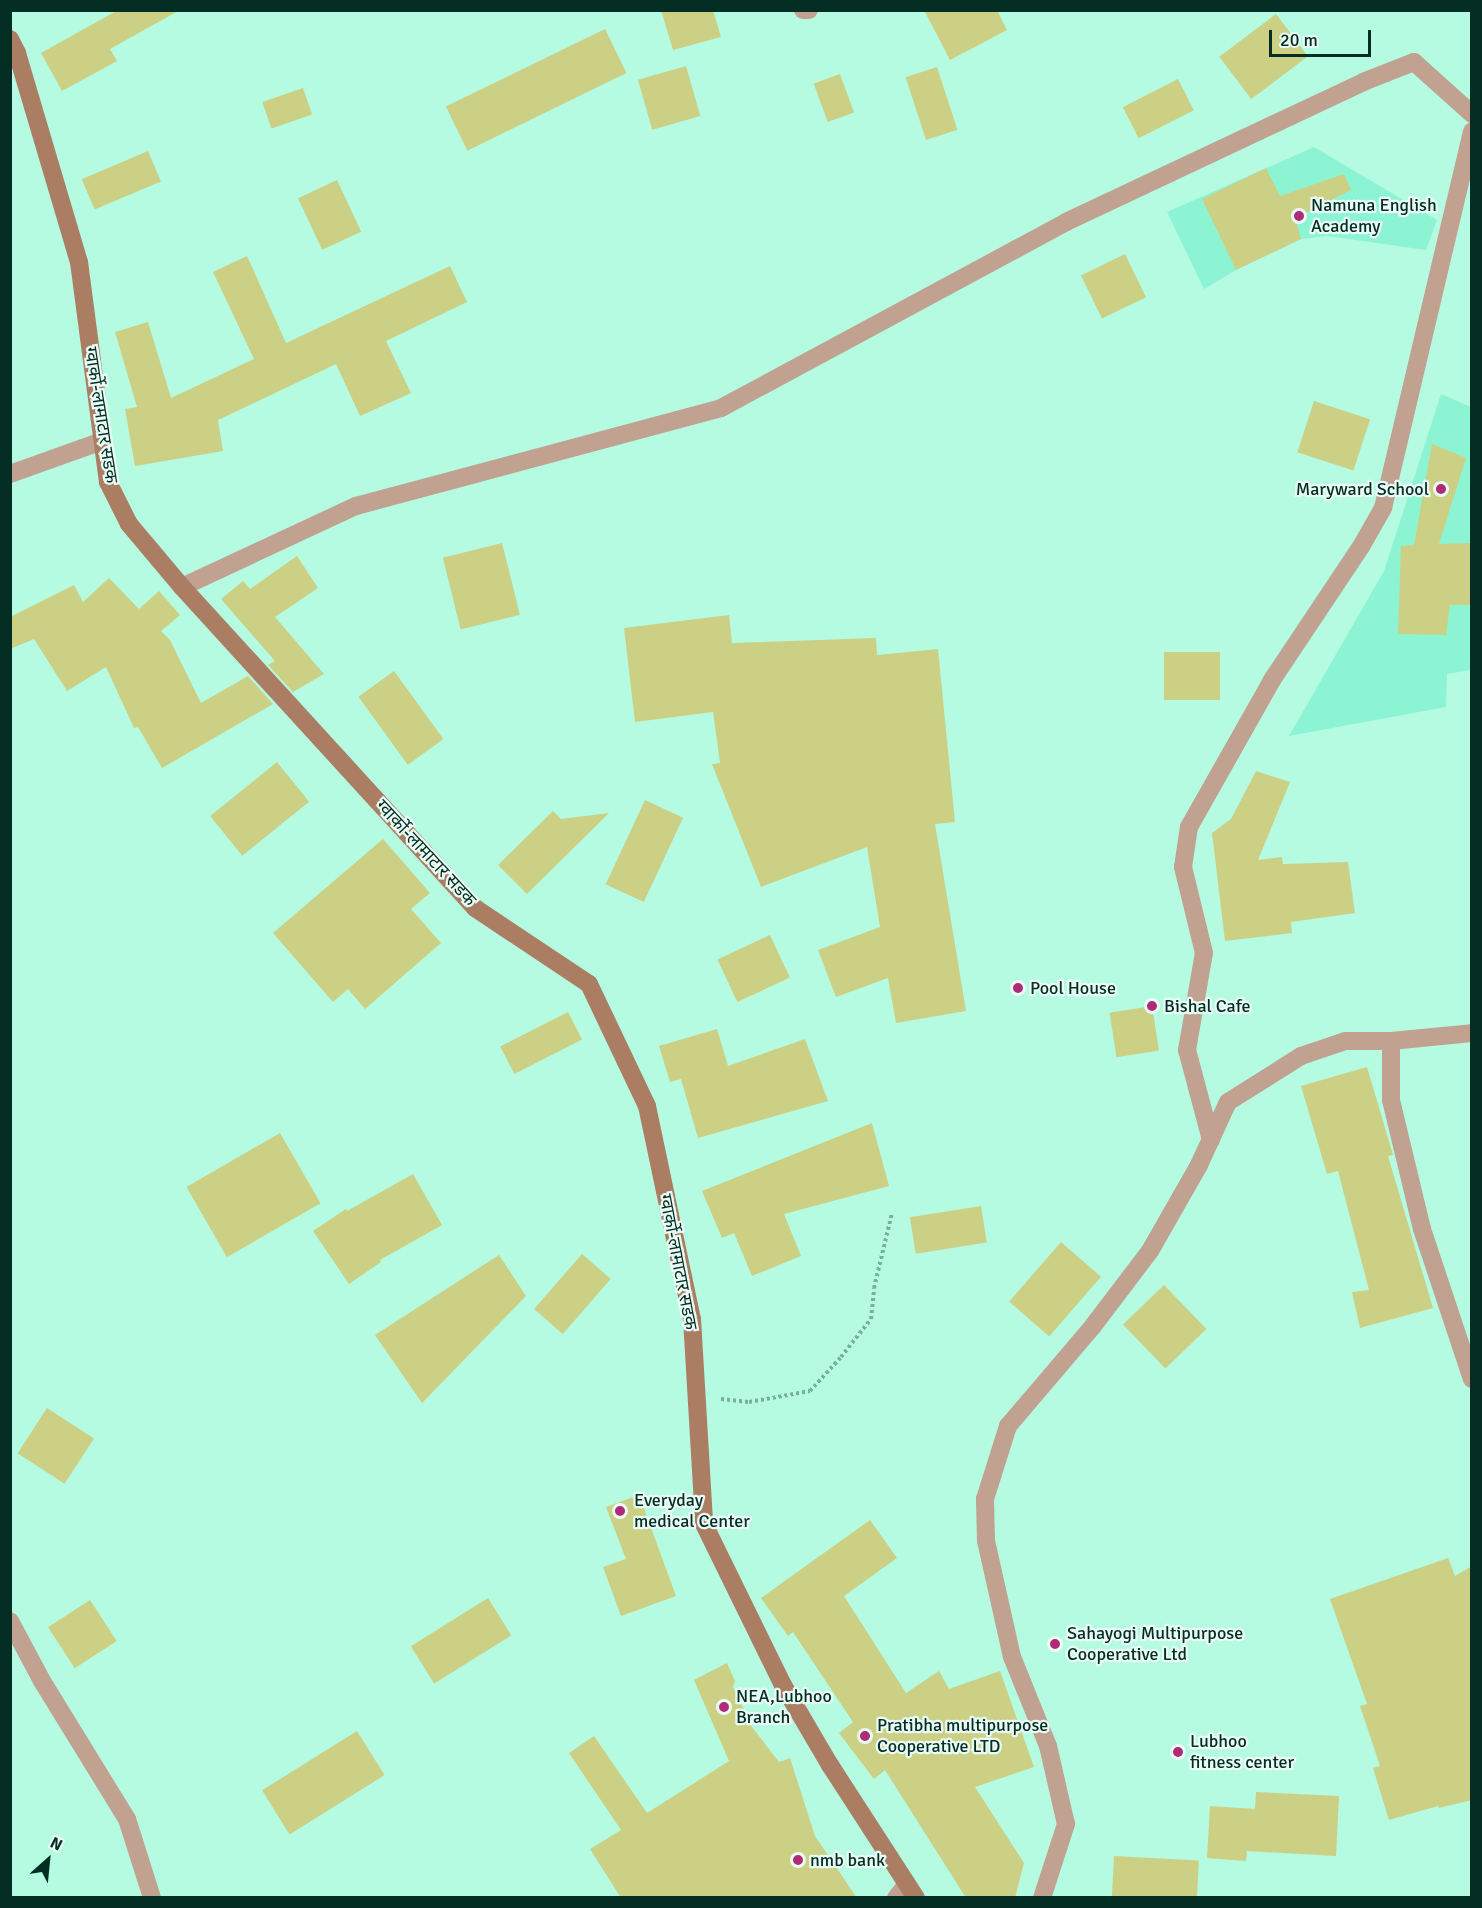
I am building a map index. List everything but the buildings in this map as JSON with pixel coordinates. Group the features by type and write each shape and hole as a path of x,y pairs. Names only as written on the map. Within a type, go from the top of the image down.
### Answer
{"main road":[{"name":"ग्वार्को-लामाटार सडक","path":"10,39 18,53 79,262 108,482 129,524 182,587 475,908 589,984 647,1106 692,1319 704,1524 783,1685 907,1893"}],"street":[{"path":"803,10 809,10"},
{"path":"182,587 356,506 721,408 1066,222 1363,82 1414,62 1472,114"},
{"path":"1211,1140 1187,1050 1204,953 1183,867 1189,827 1272,680 1362,545 1383,508 1465,186 1472,131"},
{"path":"10,474 102,441"},
{"path":"1042,1898 1066,1824 1048,1746 1012,1657 987,1541 984,1499 1008,1426 1093,1326 1150,1251 1199,1165 1228,1102 1301,1056 1345,1041 1391,1041 1472,1033"},
{"path":"1391,1041 1391,1100 1422,1229 1472,1379"},
{"path":"10,1621 42,1681 127,1819 152,1898"}],"path":[{"path":"697,1396 749,1402 810,1391 842,1357 870,1318 874,1288 892,1213"}],"shaded area":[{"name":"Namuna English Academy","path":"1314,147 1437,220 1426,250 1327,236 1301,239 1236,270 1204,289 1167,212"},
{"name":"Maryward School","path":"1441,394 1471,407 1471,670 1447,674 1446,707 1289,736 1384,571"}],"place":[{"name":"Namuna English Academy","path":"1299,216"},
{"name":"Maryward School","path":"1441,489"},
{"name":"Pool House","path":"1018,988"},
{"name":"Bishal Cafe","path":"1152,1006"},
{"name":"Everyday medical Center","path":"620,1511"},
{"name":"Sahayogi Multipurpose Cooperative Ltd","path":"1055,1644"},
{"name":"NEA,Lubhoo Branch","path":"724,1707"},
{"name":"Pratibha multipurpose Cooperative LTD","path":"865,1736"},
{"name":"Lubhoo fitness center","path":"1178,1752"},
{"name":"nmb bank","path":"798,1860"}]}
